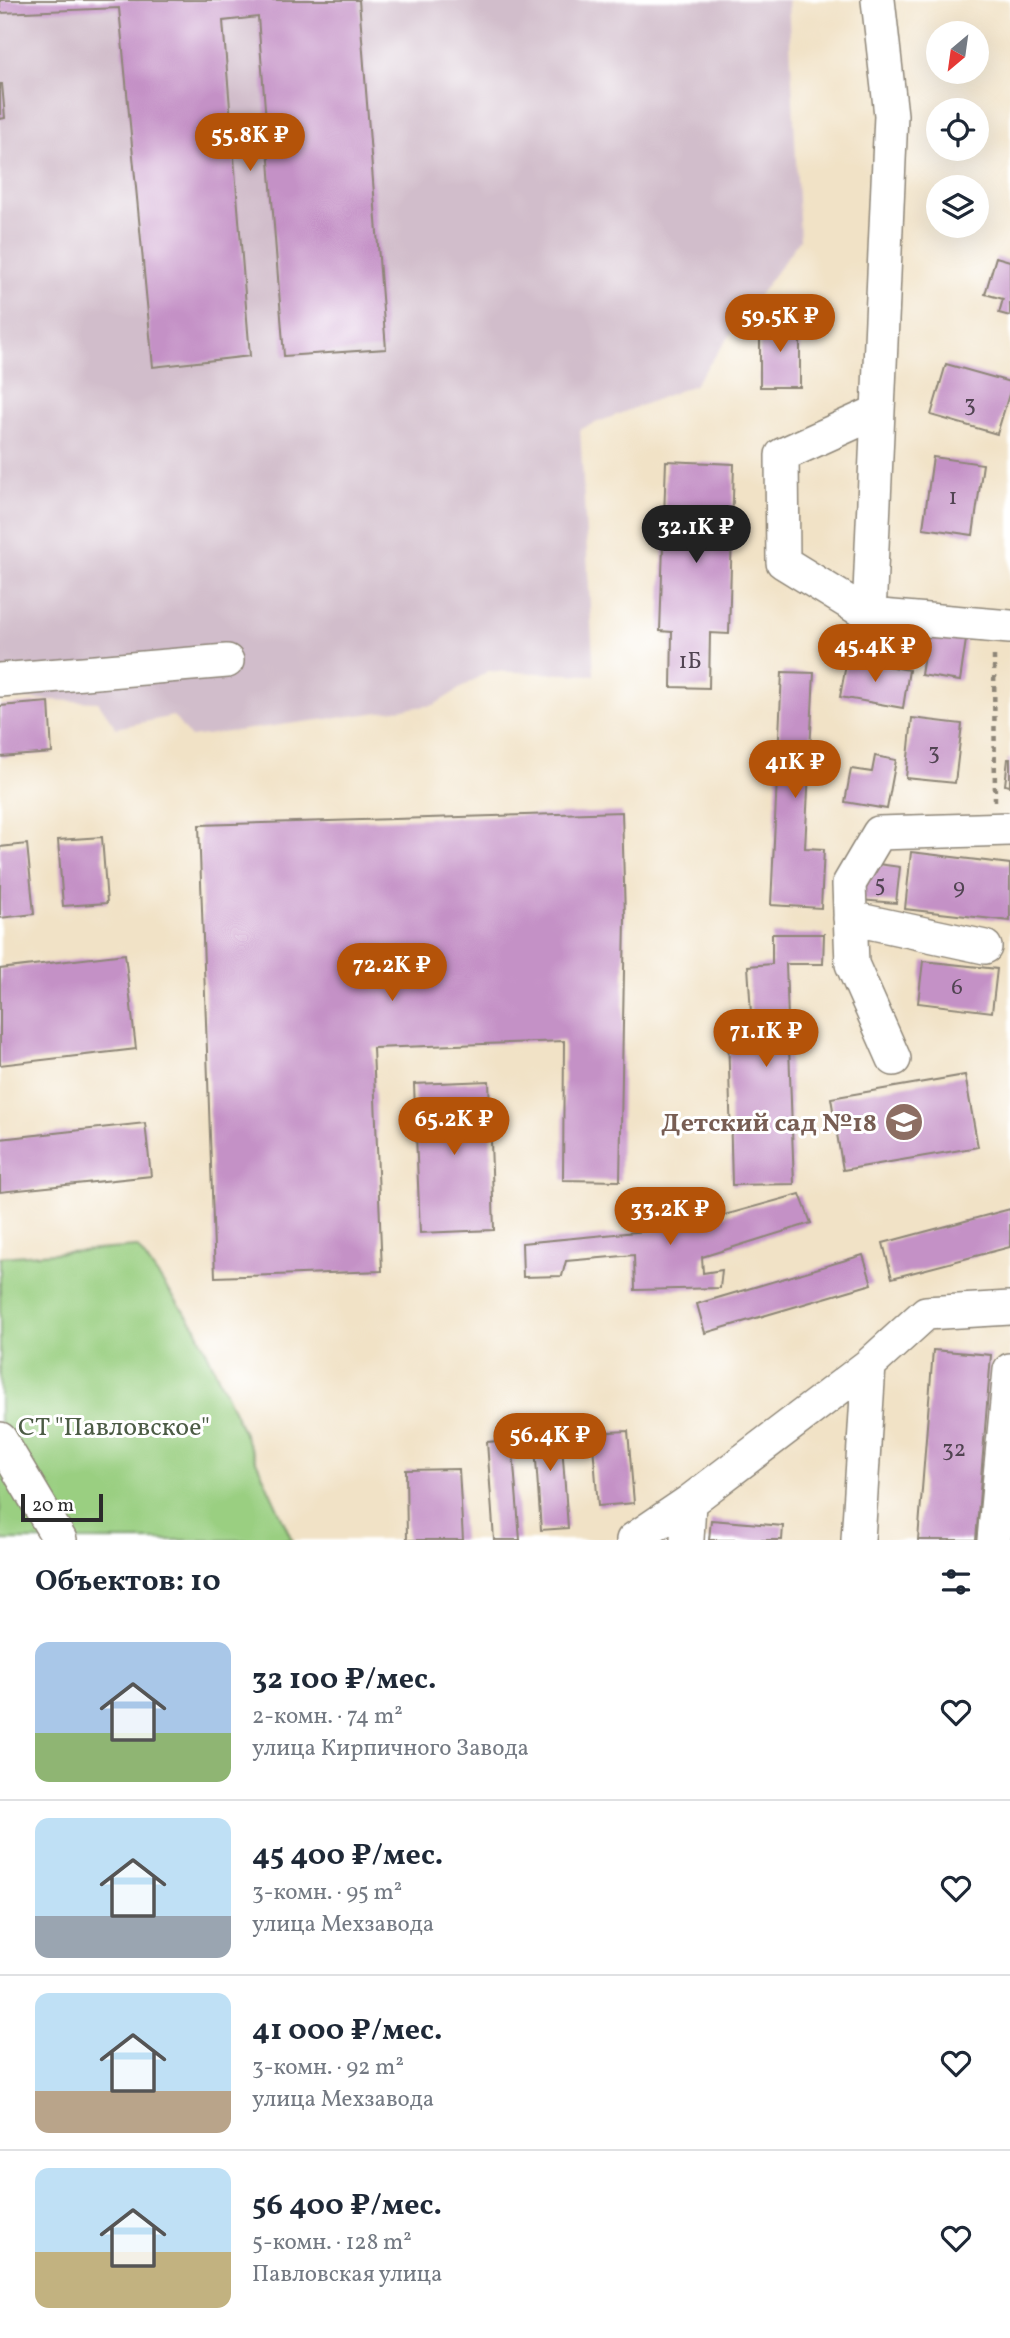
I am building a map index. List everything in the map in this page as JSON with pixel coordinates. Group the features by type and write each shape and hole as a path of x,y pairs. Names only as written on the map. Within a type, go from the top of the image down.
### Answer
{"street":[{"path":"869,615 891,115 878,0"},
{"path":"877,412 782,455 783,562 869,615 1002,626"},
{"path":"0,680 227,661"},
{"path":"894,1059 852,964 849,884 879,833 1003,830"},
{"path":"850,918 985,947"},
{"path":"634,1540 689,1502 869,1365 926,1313 1010,1308"},
{"path":"858,1540 869,1365"},
{"path":"994,1540 1010,1370"},
{"path":"0,1439 60,1540"},
{"path":"687,1540 689,1502"}],"path":[{"path":"1002,626 1003,830"}],"shaded area":[{"path":"0,0 788,0 800,239 694,385 580,429 594,675 488,671 434,705 190,737 173,716 116,728 98,702 0,698"}],"green space":[{"name":"СТ \"Павловское\"","path":"137,1247 196,1328 292,1540 0,1540 0,1257"}],"building":[{"path":"0,0 359,0 386,349 284,356 258,17 223,21 250,356 153,367 119,8 0,13"},
{"path":"0,84 5,118 0,119"},
{"path":"996,257 1010,261 1010,316 999,313 1003,299 985,294"},
{"path":"760,322 800,322 800,387 760,387"},
{"path":"946,364 1010,382 1010,391 997,434 931,415"},
{"path":"933,457 983,464 973,535 923,528"},
{"path":"666,461 734,464 729,634 710,633 709,688 671,687 672,632 660,631"},
{"path":"927,635 966,640 960,681 921,675"},
{"path":"847,659 909,670 903,708 840,697"},
{"path":"782,672 814,673 805,848 824,849 821,908 771,905"},
{"path":"49,702 52,753 0,757 0,706"},
{"path":"912,718 962,724 955,783 906,778"},
{"path":"875,756 896,760 887,809 845,802 851,769 872,772"},
{"path":"1010,759 1010,786 1005,785"},
{"path":"622,812 625,918 620,1181 563,1180 564,1041 373,1048 382,1271 215,1277 199,825"},
{"path":"102,837 107,903 63,906 58,840"},
{"path":"27,844 34,914 0,918 0,847"},
{"path":"911,852 1010,864 1010,921 905,909"},
{"path":"864,862 900,867 896,903 860,900"},
{"path":"772,934 824,934 823,964 786,964 794,1184 732,1185 728,1030 752,1029 748,966 772,964"},
{"path":"125,954 136,1049 0,1065 0,969"},
{"path":"923,961 997,969 992,1012 918,1003"},
{"name":"Детский сад №18","path":"965,1075 978,1147 843,1170 831,1098"},
{"path":"489,1081 494,1230 420,1233 414,1084"},
{"path":"145,1123 151,1176 0,1192 0,1139"},
{"path":"800,1194 811,1223 702,1257 703,1273 722,1270 720,1288 635,1290 634,1255 566,1261 562,1276 523,1277 522,1243 678,1228"},
{"path":"1010,1209 1010,1247 892,1278 883,1243"},
{"path":"863,1255 872,1284 705,1333 697,1304"},
{"path":"933,1350 991,1355 976,1540 918,1540"},
{"path":"560,1416 568,1528 541,1530 533,1418"},
{"path":"628,1431 634,1503 598,1506 592,1433"},
{"path":"512,1440 520,1540 494,1540 487,1442"},
{"path":"459,1469 463,1540 407,1540 406,1470"},
{"path":"711,1520 783,1526 782,1540 709,1540"}],"place":[{"name":"Детский сад №18","path":"904,1122"}]}
